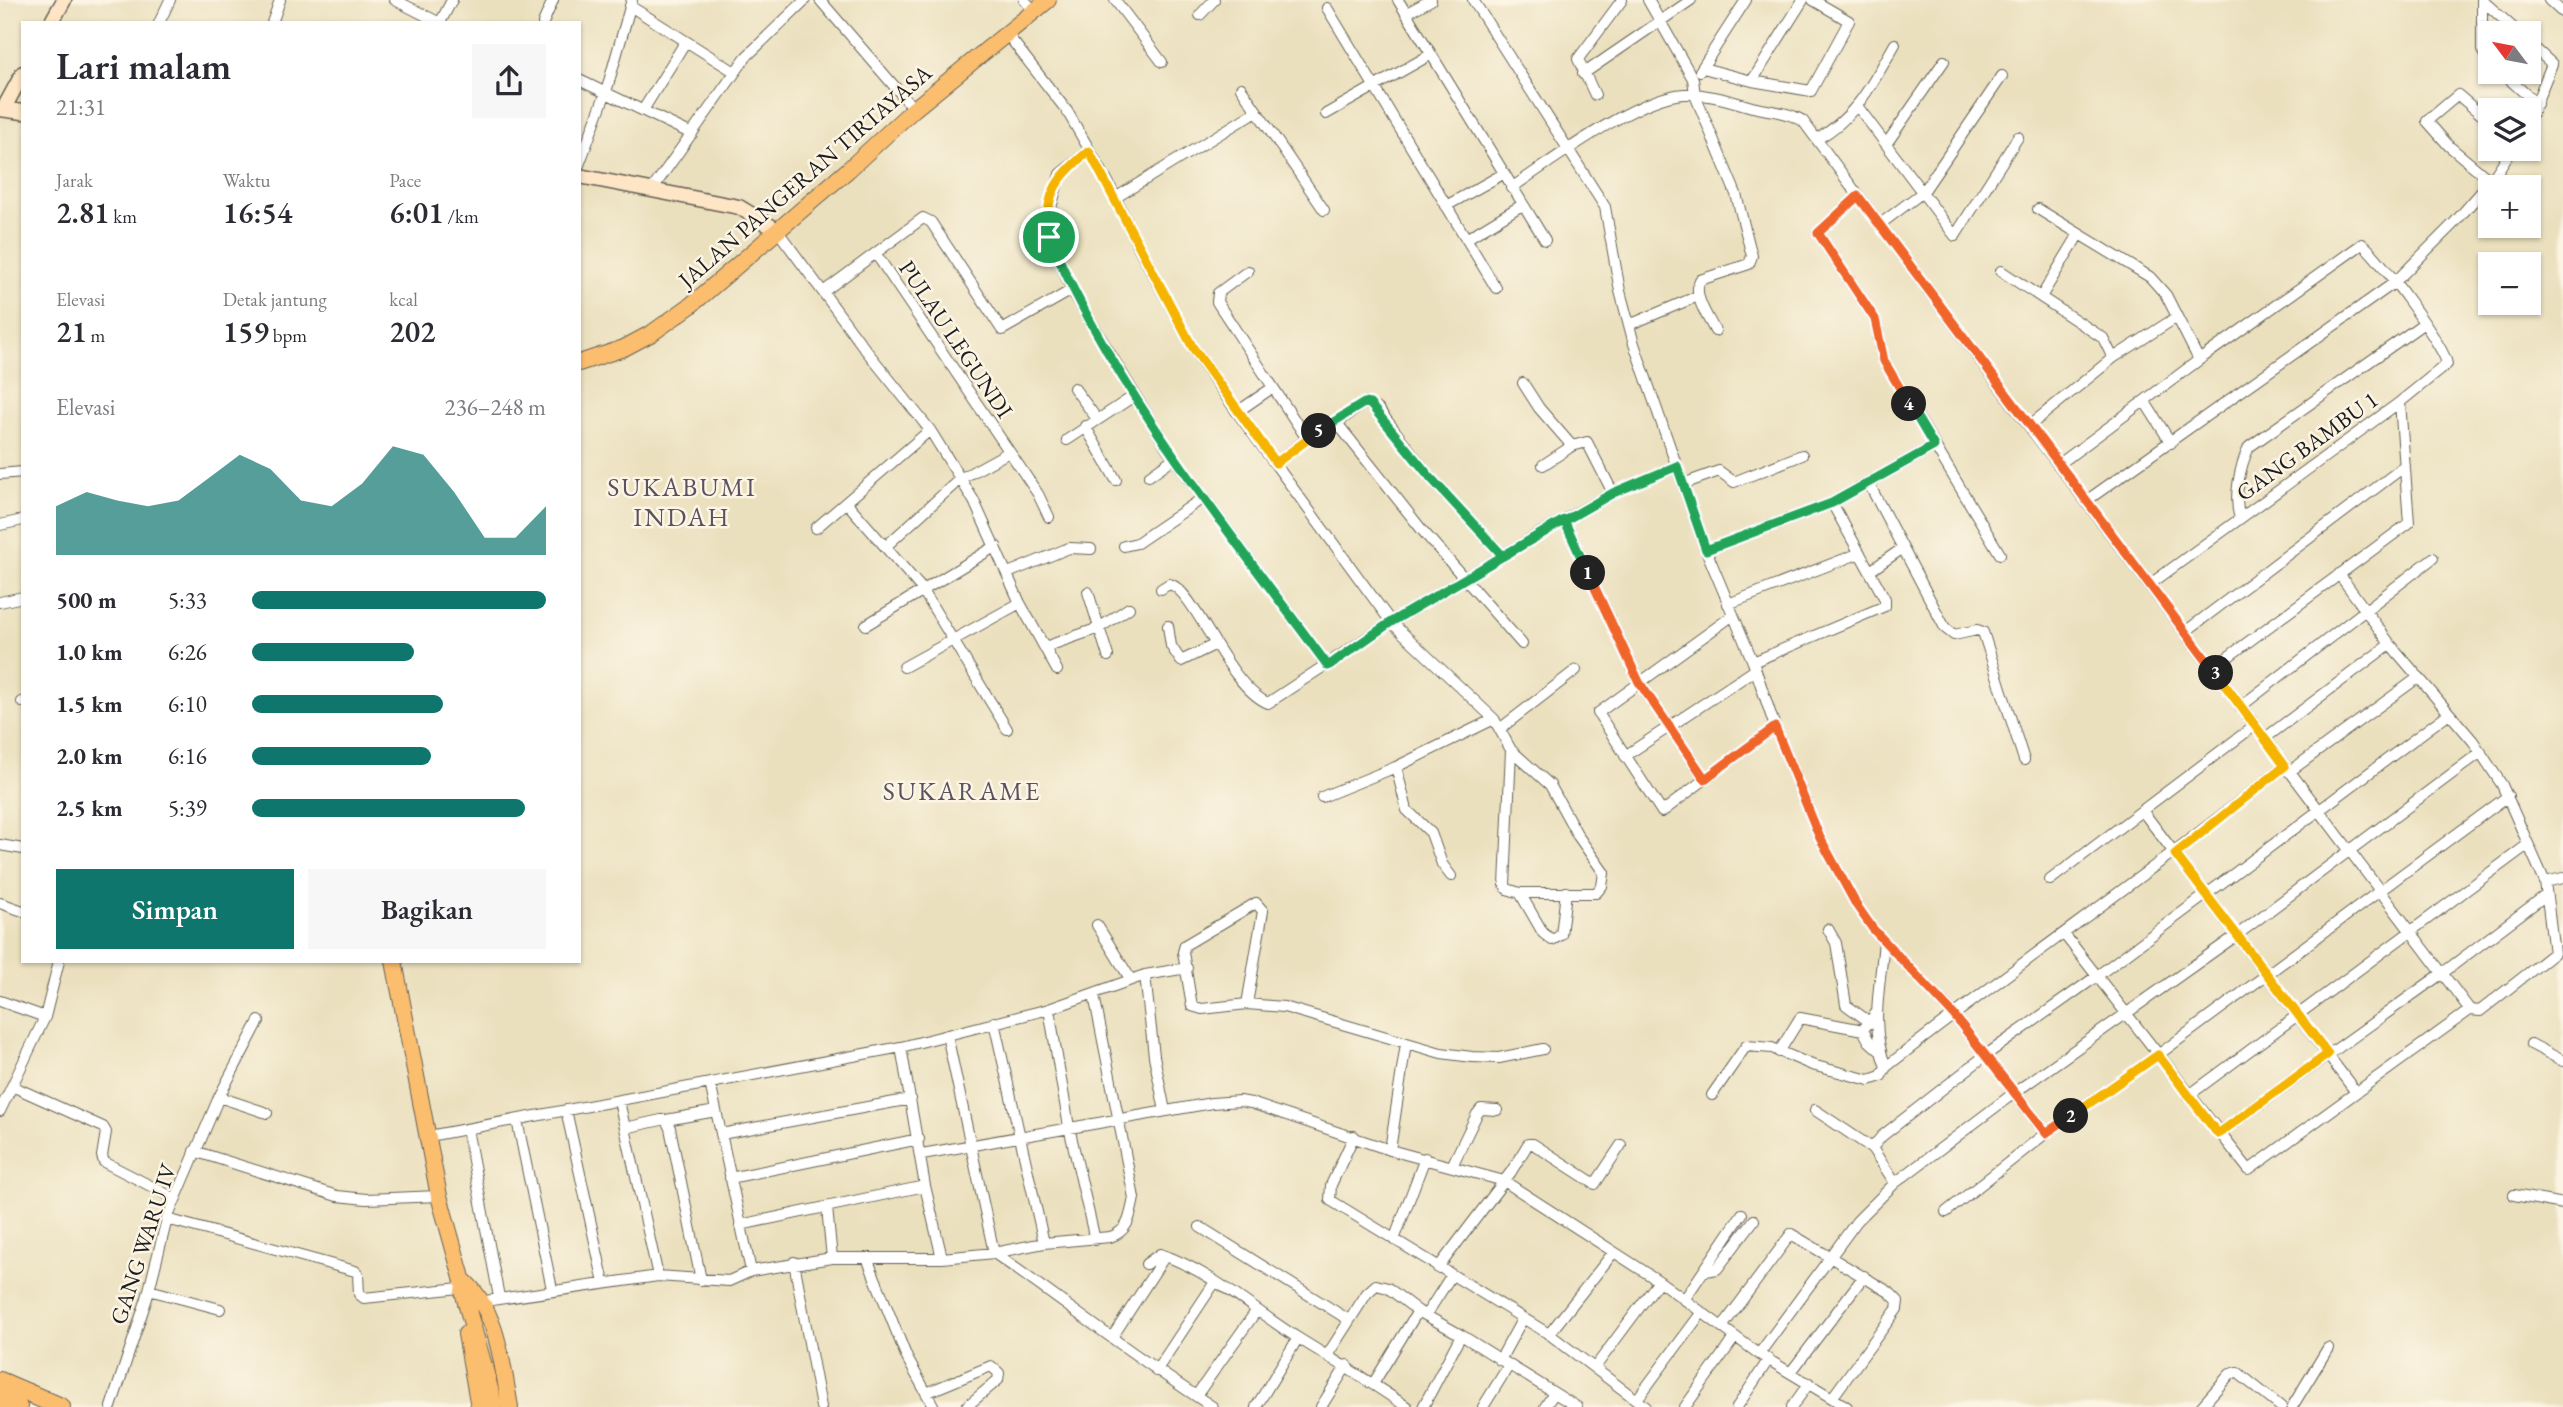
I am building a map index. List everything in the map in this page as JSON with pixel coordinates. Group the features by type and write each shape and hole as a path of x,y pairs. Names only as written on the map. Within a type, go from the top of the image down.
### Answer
{"highway":[{"path":"0,1381 61,1407"},
{"path":"0,1399 18,1407"}],"main road":[{"name":"JALAN PANGERAN TIRTAYASA","path":"581,362 624,348 653,333 701,297 914,109 1007,34 1029,6 1048,0"},
{"path":"394,963 439,1196 462,1283 480,1407"},
{"path":"462,1283 478,1302 496,1338 510,1407"},
{"path":"462,1283 476,1343 483,1354 494,1407"},
{"path":"478,1302 485,1342 483,1354"}],"street":[{"path":"52,21 64,0"},
{"path":"160,21 170,0"},
{"path":"273,21 280,0"},
{"path":"395,0 436,21"},
{"path":"441,21 452,0"},
{"path":"544,21 553,0"},
{"path":"653,188 757,44 805,0"},
{"path":"820,0 914,109"},
{"path":"1115,0 1162,62"},
{"path":"1200,15 1214,0"},
{"path":"1398,0 1545,240"},
{"path":"1407,13 1432,0"},
{"path":"1473,0 1569,149 1609,219 1612,253 1629,325 1683,484 1706,550 1820,838 1857,906 1884,940 1953,1014 2046,1133"},
{"path":"1595,95 1578,59 1581,51 1622,0"},
{"path":"1648,0 1693,79 1695,95 1736,194 1752,256 1749,264 1700,280 1698,296 1715,331"},
{"path":"1583,74 1691,0"},
{"path":"1693,79 1703,68 1746,0"},
{"path":"1752,81 1803,0"},
{"path":"1703,68 1807,92 1814,89 1849,21 1813,0"},
{"path":"2482,21 2482,0 2506,21"},
{"path":"2549,0 2562,12"},
{"path":"581,160 606,92 631,3 735,72"},
{"path":"1327,8 1496,288"},
{"path":"1007,34 1067,111 1193,348 1391,622 1494,719 1511,750 1550,785 1578,836 1604,873 1602,886 1596,892 1520,892 1507,889 1504,885 1511,750"},
{"path":"643,110 686,41"},
{"path":"1817,139 1837,128 1858,107 1895,44"},
{"path":"2539,98 2552,65 2541,54"},
{"path":"1326,114 1430,55"},
{"path":"1887,143 1944,61"},
{"path":"21,76 2,109 21,112"},
{"path":"1879,225 1923,192 2002,76"},
{"path":"581,81 692,134"},
{"path":"2514,84 2530,98"},
{"path":"1241,88 1324,210"},
{"path":"1511,188 1569,149 1650,103 1684,94 1803,121 2058,465 2213,668 2239,707 2383,890 2470,1010"},
{"path":"2478,112 2458,95 2427,121 2449,146 2484,175"},
{"path":"1858,107 1954,235 1958,236 2018,137"},
{"path":"1115,198 1257,111"},
{"path":"1089,151 1060,174 1047,223 1049,237 1072,290 1174,458 1328,666"},
{"path":"1446,206 1503,174"},
{"path":"581,176 653,188 739,207 777,230 930,430 996,546 1020,603 1057,670"},
{"path":"2086,501 2394,283 2478,195"},
{"path":"1858,196 1818,233 1875,319 1884,361 2000,554"},
{"path":"1466,239 1522,205"},
{"path":"2038,209 2150,277 2166,295 2199,360"},
{"path":"876,254 920,219 928,219 1002,330 1072,290"},
{"path":"2041,297 2079,234"},
{"path":"2058,465 2359,244 2367,247 2424,323 2249,447 2243,459 2237,500 2240,518"},
{"name":"PULAU LEGUNDI","path":"823,292 876,254 1038,495 1049,517"},
{"path":"1248,271 1218,293 1217,302 1307,439"},
{"path":"2001,271 2103,338 2113,358"},
{"path":"1629,325 1698,296"},
{"path":"2029,426 2113,358 2177,317"},
{"name":"GANG BAMBU 1","path":"2149,585 2400,402 2447,364 2444,353 2424,323"},
{"path":"1523,383 1539,408 1572,446"},
{"path":"1074,388 1097,419"},
{"path":"1237,412 1272,388"},
{"path":"1067,440 1134,396"},
{"path":"2145,401 2171,443"},
{"path":"2213,668 2409,523 2400,402"},
{"path":"1276,463 1307,439 1364,403 1378,409 1430,477 1503,556"},
{"path":"1337,422 1422,530 1522,644"},
{"path":"1085,426 1115,480"},
{"path":"816,528 930,430"},
{"path":"1543,465 1572,446 1590,443 1613,493"},
{"path":"1706,550 1832,503 1934,446"},
{"path":"886,547 960,480 1009,452"},
{"path":"1683,484 1719,471 1728,481 1734,482 1802,455"},
{"path":"1149,476 1174,458"},
{"path":"1161,589 1169,584 1181,589 1214,645 1255,696 1268,703 1391,622 1564,520 1613,493 1677,466"},
{"path":"2185,632 2405,466"},
{"path":"0,474 21,471"},
{"path":"1869,484 1949,633 1977,630 1983,632 2024,760"},
{"path":"1124,546 1137,543 1203,498"},
{"path":"847,503 922,589 1007,729"},
{"path":"1625,757 1754,666 1885,606 1885,598 1832,503"},
{"path":"0,525 21,520"},
{"path":"1564,520 1639,682 1705,779"},
{"path":"866,625 996,546"},
{"path":"1008,573 1069,548 1091,549"},
{"path":"1870,571 1903,548"},
{"path":"1728,604 1860,553"},
{"path":"2239,707 2433,558"},
{"path":"2064,934 2218,1134 2252,1171 2355,1091 2470,1010 2480,1011 2551,957 2554,939 2545,882 2526,846 2508,796 2481,752 2390,644 2339,574"},
{"path":"1088,592 1108,656"},
{"path":"0,602 21,597"},
{"path":"904,667 1020,603"},
{"path":"1045,647 1099,628 1129,608"},
{"path":"1732,616 1598,713 1662,812 1775,727"},
{"path":"1168,626 1171,646 1181,662 1214,645"},
{"path":"2264,739 2390,644"},
{"path":"1501,728 1576,670"},
{"path":"1712,1095 1743,1047 1762,1046 1827,1070 1869,1080 1881,1076 1886,1068 1953,1014 2175,854 2287,769 2419,677"},
{"path":"1872,1148 1882,1136 1986,1055 2207,895 2448,714"},
{"path":"1322,797 1396,767 1494,719"},
{"path":"2050,880 2144,813 2254,726"},
{"path":"1759,1354 1857,1221 1895,1183 2014,1093 2237,935 2481,752"},
{"path":"1396,767 1407,810 1431,833 1442,864 1451,876"},
{"path":"1946,1212 2046,1133 2158,1055 2508,796"},
{"path":"2144,813 2355,1091"},
{"path":"0,845 21,849"},
{"path":"2188,1096 2526,846"},
{"path":"2545,882 2563,878"},
{"path":"1520,892 1543,933 1552,940 1561,935 1563,929 1566,892"},
{"path":"2218,1134 2444,972 2546,895"},
{"path":"0,903 21,910"},
{"path":"1247,1004 1263,911 1259,904 1188,941 1182,952 1192,1006 1202,1009 1247,1004 1299,1010 1406,1044 1472,1057 1499,1058 1543,1049"},
{"path":"1097,925 1131,980"},
{"path":"1828,929 1837,947 1846,1004 1843,1025"},
{"path":"1884,940 1876,1012 1879,1050 1886,1068"},
{"path":"0,1111 45,1017 58,963"},
{"path":"429,1136 901,1046 1049,1009 1145,975 1186,968"},
{"path":"1145,975 1154,1056 1165,1111"},
{"path":"478,1302 552,1289 658,1276 729,1281 751,1271 794,1262 832,1258 942,1258 994,1253 1044,1243 1095,1240 1120,1234 1128,1224 1134,1198 1094,995"},
{"path":"0,1001 45,1017"},
{"path":"1846,1004 1867,1027 1869,1041 1879,1050"},
{"path":"1049,1009 1069,1127 1095,1240"},
{"path":"1867,1027 1876,1012"},
{"path":"1779,1052 1800,1018 1867,1027"},
{"name":"GANG WARU IV","path":"111,1407 149,1290 174,1198 219,1097 258,1021"},
{"path":"995,1022 1044,1243"},
{"path":"947,1035 994,1253 1113,1336 1156,1371 1213,1407"},
{"path":"1390,1150 1406,1044"},
{"path":"2532,1044 2563,1061"},
{"path":"901,1046 922,1154 925,1186 942,1258"},
{"path":"710,1083 751,1271"},
{"path":"12,1086 103,1127 106,1132 104,1162 174,1198"},
{"path":"219,1097 267,1113"},
{"path":"721,1134 911,1099"},
{"path":"619,1101 658,1276"},
{"path":"922,1154 1020,1135 1240,1101 1354,1136 1390,1150 1504,1181 1659,1281 1759,1354 1843,1406"},
{"path":"1452,1166 1477,1114 1482,1109 1497,1110"},
{"path":"566,1110 604,1283"},
{"path":"1815,1110 1872,1148 1895,1183"},
{"path":"625,1128 716,1111"},
{"path":"517,1119 552,1289"},
{"path":"666,1120 670,1128 701,1280"},
{"path":"467,1129 499,1297"},
{"path":"1354,1136 1331,1185 1330,1200 1549,1334 1596,1366 1646,1407"},
{"path":"730,1178 919,1139"},
{"path":"1438,1268 1504,1181 1525,1146 1530,1143 1595,1184 1621,1146"},
{"path":"194,1151 337,1196 366,1199 439,1196"},
{"path":"1394,1240 1425,1158"},
{"path":"740,1225 925,1186"},
{"path":"2514,1195 2563,1204"},
{"path":"827,1208 832,1258"},
{"path":"1684,1300 1742,1214"},
{"path":"167,1219 355,1271 358,1274 359,1294 364,1298 462,1283"},
{"path":"1706,1271 1717,1269 1754,1220"},
{"path":"1200,1227 1349,1320"},
{"path":"1722,1327 1788,1235 1794,1235 1864,1276 1897,1298 1898,1305 1832,1398"},
{"path":"1549,1334 1613,1252"},
{"path":"1146,1264 1155,1256 1165,1256 1215,1282 1298,1338 1347,1365 1373,1384 1392,1403 1407,1407"},
{"path":"1113,1336 1165,1256"},
{"path":"867,1258 893,1326 934,1407"},
{"path":"794,1262 821,1407"},
{"path":"1373,1384 1451,1276"},
{"path":"1791,1372 1864,1276"},
{"path":"1596,1366 1659,1281"},
{"path":"1156,1371 1215,1282"},
{"path":"1328,1354 1367,1293 1376,1285 1388,1288 1422,1313 1577,1407"},
{"path":"149,1290 220,1309"},
{"path":"1196,1396 1257,1310"},
{"path":"1638,1398 1702,1312"},
{"path":"1483,1407 1522,1318"},
{"path":"1423,1407 1461,1335"},
{"path":"1685,1407 1735,1336"},
{"path":"1256,1407 1298,1338"},
{"path":"2292,1407 2328,1348"},
{"path":"1737,1407 1769,1359"},
{"path":"1321,1407 1347,1365"},
{"path":"926,1393 991,1366 999,1373 998,1380 966,1407"},
{"path":"2201,1407 2234,1372 2240,1373 2281,1407"},
{"path":"1792,1407 1809,1383"},
{"path":"1545,1407 1554,1393"}],"district":[{"name":"SUKABUMI INDAH","path":"682,502"},
{"name":"SUKARAME","path":"962,791"}],"route":[{"path":"1049,237 1047,223 1053,192 1060,174 1089,151 1108,182 1139,248 1193,348 1276,463 1307,439 1367,403 1378,409 1430,477 1503,556 1544,531 1613,493 1677,466 1706,550 1832,503 1934,446 1884,361 1875,319 1818,233 1858,196 2285,766 2175,854 2328,1054 2218,1134 2158,1055 2046,1133 1953,1014 1873,929 1857,906 1820,838 1775,727 1705,779 1639,682 1564,520 1544,531 1503,556 1465,579 1391,622 1328,666 1167,448 1072,290 1049,237"}]}
